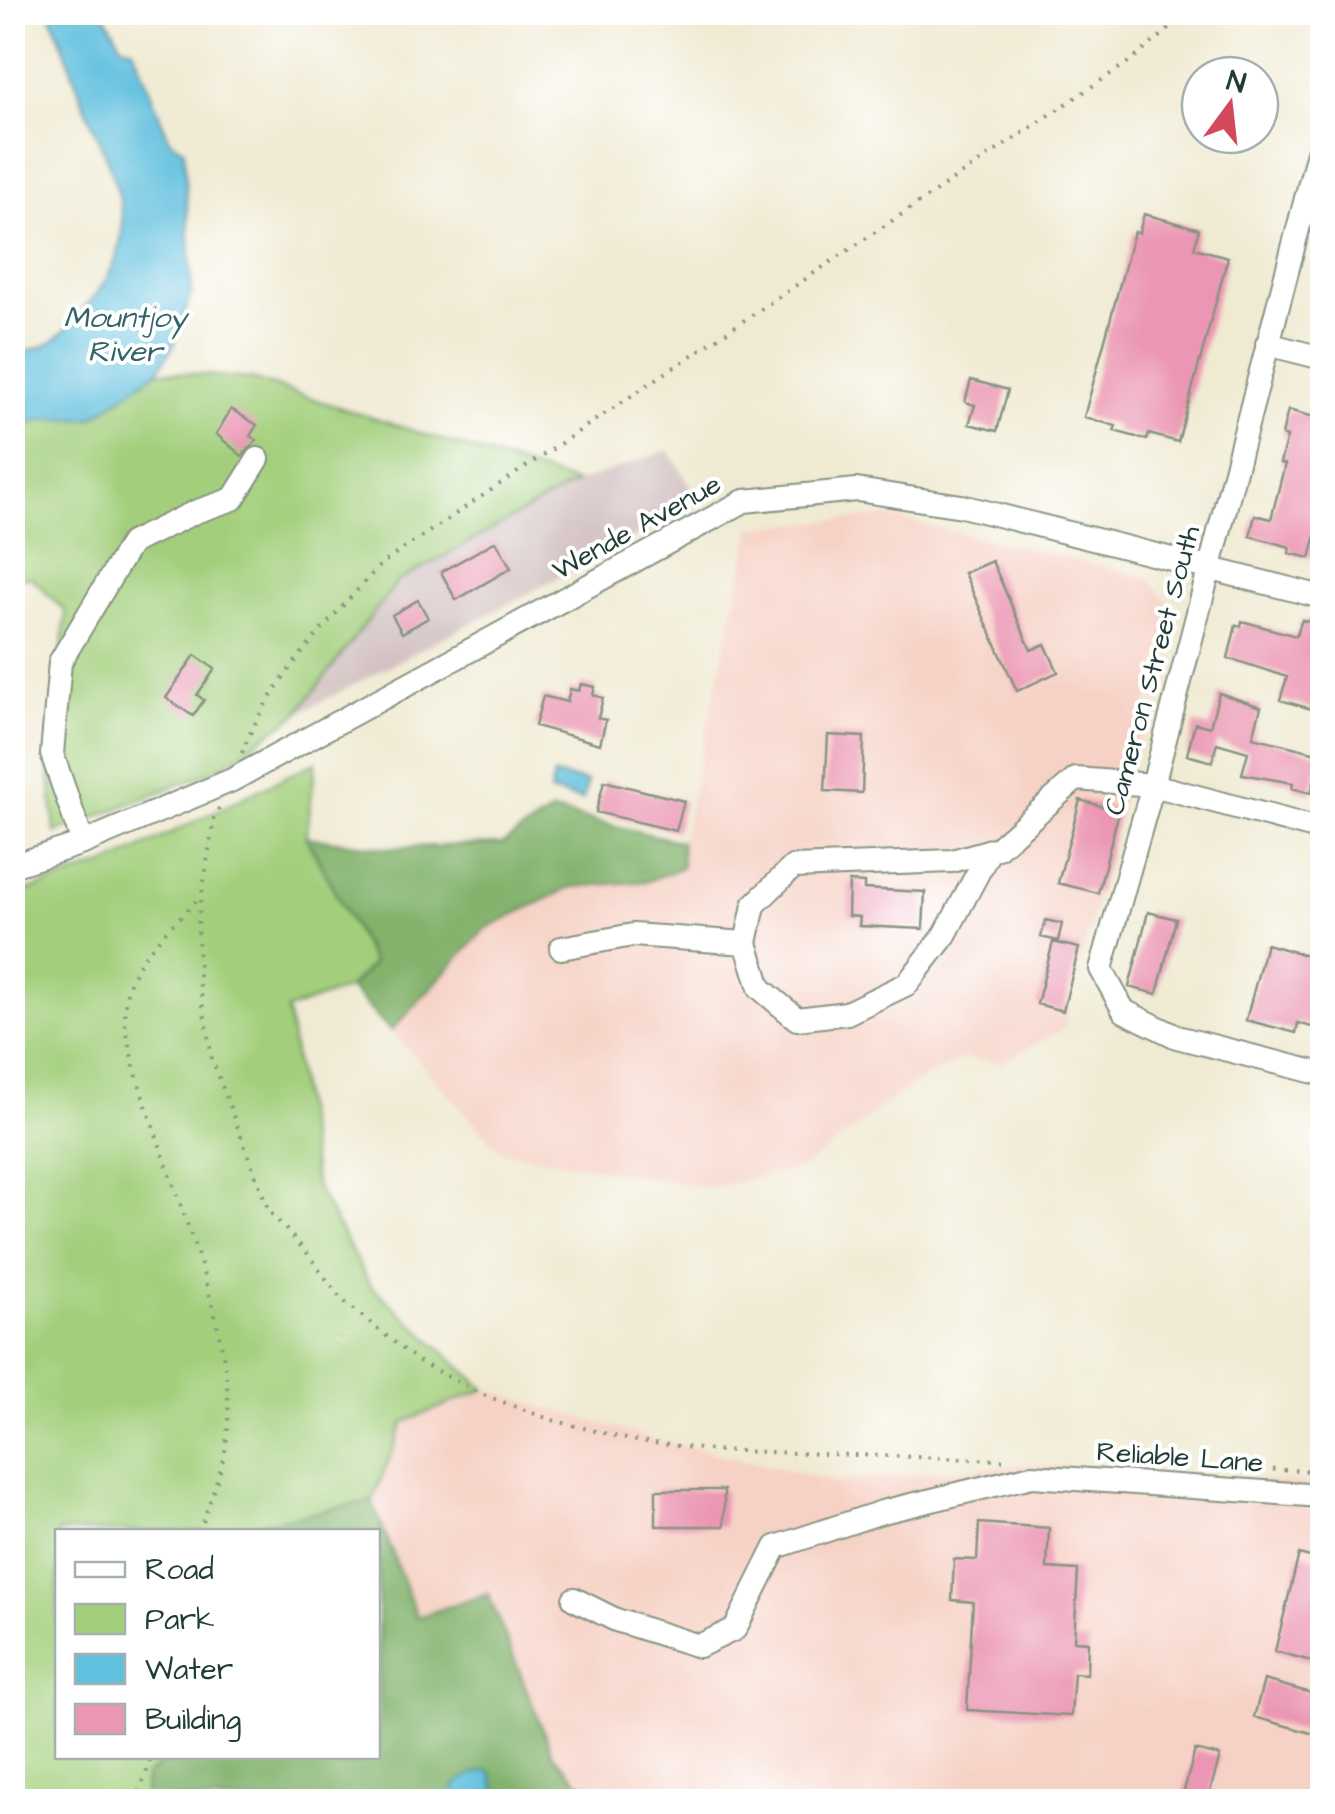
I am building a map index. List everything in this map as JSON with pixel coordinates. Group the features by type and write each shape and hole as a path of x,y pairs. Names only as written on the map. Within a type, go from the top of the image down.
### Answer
{"street":[{"name":"Cameron Street South","path":"1322,137 1153,785 1101,969 1124,1011 1177,1037 1322,1074"},
{"path":"1267,344 1322,358"},
{"path":"83,843 52,754 60,662 131,542 233,499 258,459"},
{"name":"Wende Avenue","path":"12,866 83,843 232,780 744,501 857,490 962,506 1322,597"},
{"path":"990,850 945,935 908,984 847,1013 797,1019 760,988 746,943 754,906 793,868 952,861 990,850 998,848 1076,778 1153,785 1322,830"},
{"path":"561,948 634,935 746,943"},
{"name":"Reliable Lane","path":"574,1599 616,1620 698,1646 734,1629 776,1547 882,1512 1032,1476 1322,1496"}],"path":[{"path":"1005,1460 708,1450 630,1440 552,1420 481,1394 418,1361 340,1298 270,1212 212,1059 199,982 198,920 214,818 252,725 310,644 381,564 1133,60 1190,12"},
{"path":"201,1529 225,1450 228,1388 217,1324 138,1083 125,1007 132,981 156,941 202,895"},
{"path":"1243,1468 1322,1471"},
{"path":"136,1802 151,1759"}],"shaded area":[{"path":"669,450 700,503 296,715 397,582 576,483"},
{"path":"887,516 1148,577 1172,608 1063,1029 1000,1063 963,1058 909,1087 803,1168 708,1188 500,1151 391,1031 486,928 571,887 648,881 682,866 681,842 752,527"},
{"path":"485,1389 645,1437 838,1482 1025,1464 1322,1484 1322,1801 599,1801 553,1755 488,1594 417,1617 372,1501 404,1422"}],"green space":[{"path":"158,371 251,379 576,483 397,582 296,715 216,770 55,833 49,765 66,612 31,577 13,578 13,428 45,419 92,418"},
{"path":"316,762 306,837 373,964 349,988 287,1010 316,1187 370,1285 485,1389 404,1422 372,1501 232,1529 55,1529 55,1759 168,1759 146,1775 145,1801 13,1801 12,896 110,863"},
{"path":"553,811 681,842 682,867 648,881 571,887 486,928 391,1031 349,988 373,963 306,837 386,848 502,844"},
{"path":"372,1501 417,1617 488,1594 553,1755 599,1801 145,1802 146,1775 168,1759 380,1759 380,1529 232,1529"}],"water":[{"name":"Mountjoy River","path":"49,13 104,13 122,45 133,48 169,139 184,150 192,291 174,345 158,371 92,418 45,419 13,428 13,351 45,346 66,329 103,284 116,259 122,235 121,211 108,162"},
{"path":"554,775 587,782 583,800 550,792"},
{"path":"491,1771 499,1801 449,1801 464,1778"}],"building":[{"path":"1144,214 1199,229 1194,248 1228,257 1178,442 1149,434 1147,440 1084,417 1134,232 1139,233"},
{"path":"971,380 1008,390 997,431 969,424 975,405 965,402"},
{"path":"231,409 257,425 250,436 257,440 242,456 216,434"},
{"path":"1288,410 1322,419 1322,512 1310,558 1289,553 1290,547 1250,536 1255,515 1271,519 1285,464 1280,463 1287,437 1282,435"},
{"path":"496,541 511,568 456,600 441,572"},
{"path":"992,561 1031,650 1045,644 1058,672 1017,691 964,573"},
{"path":"418,600 428,618 402,633 392,615"},
{"path":"1302,620 1318,624 1317,629 1321,630 1312,667 1322,668 1322,712 1280,700 1287,677 1228,658 1236,625 1241,626 1242,621 1296,636"},
{"path":"195,655 215,669 197,695 204,700 193,716 166,698"},
{"path":"581,684 595,687 593,695 603,698 598,718 606,720 600,744 535,726 543,696 567,702 570,689 579,691"},
{"path":"1219,693 1261,707 1253,737 1321,754 1311,793 1292,788 1293,783 1242,774 1248,752 1217,743 1212,762 1187,755 1195,723 1210,727"},
{"path":"828,735 864,737 862,793 825,791"},
{"path":"604,781 684,801 676,831 596,812"},
{"path":"1080,800 1119,811 1098,893 1058,883"},
{"path":"849,882 864,883 864,889 925,892 923,929 859,926 860,917 848,916"},
{"path":"1148,912 1176,919 1157,994 1129,987"},
{"path":"1046,920 1062,924 1058,941 1041,937"},
{"path":"1053,942 1079,948 1063,1011 1037,1004"},
{"path":"1266,944 1316,958 1314,963 1322,965 1322,1030 1298,1023 1296,1033 1246,1020"},
{"path":"656,1490 724,1490 724,1526 656,1526"},
{"path":"979,1523 1049,1528 1047,1568 1078,1570 1074,1641 1088,1642 1087,1674 1074,1673 1071,1716 967,1710 973,1602 952,1600 954,1559 977,1560"},
{"path":"1299,1554 1322,1560 1322,1664 1275,1651"},
{"path":"1264,1680 1322,1696 1322,1736 1254,1717"},
{"path":"1195,1750 1220,1756 1207,1802 1181,1802"}]}
